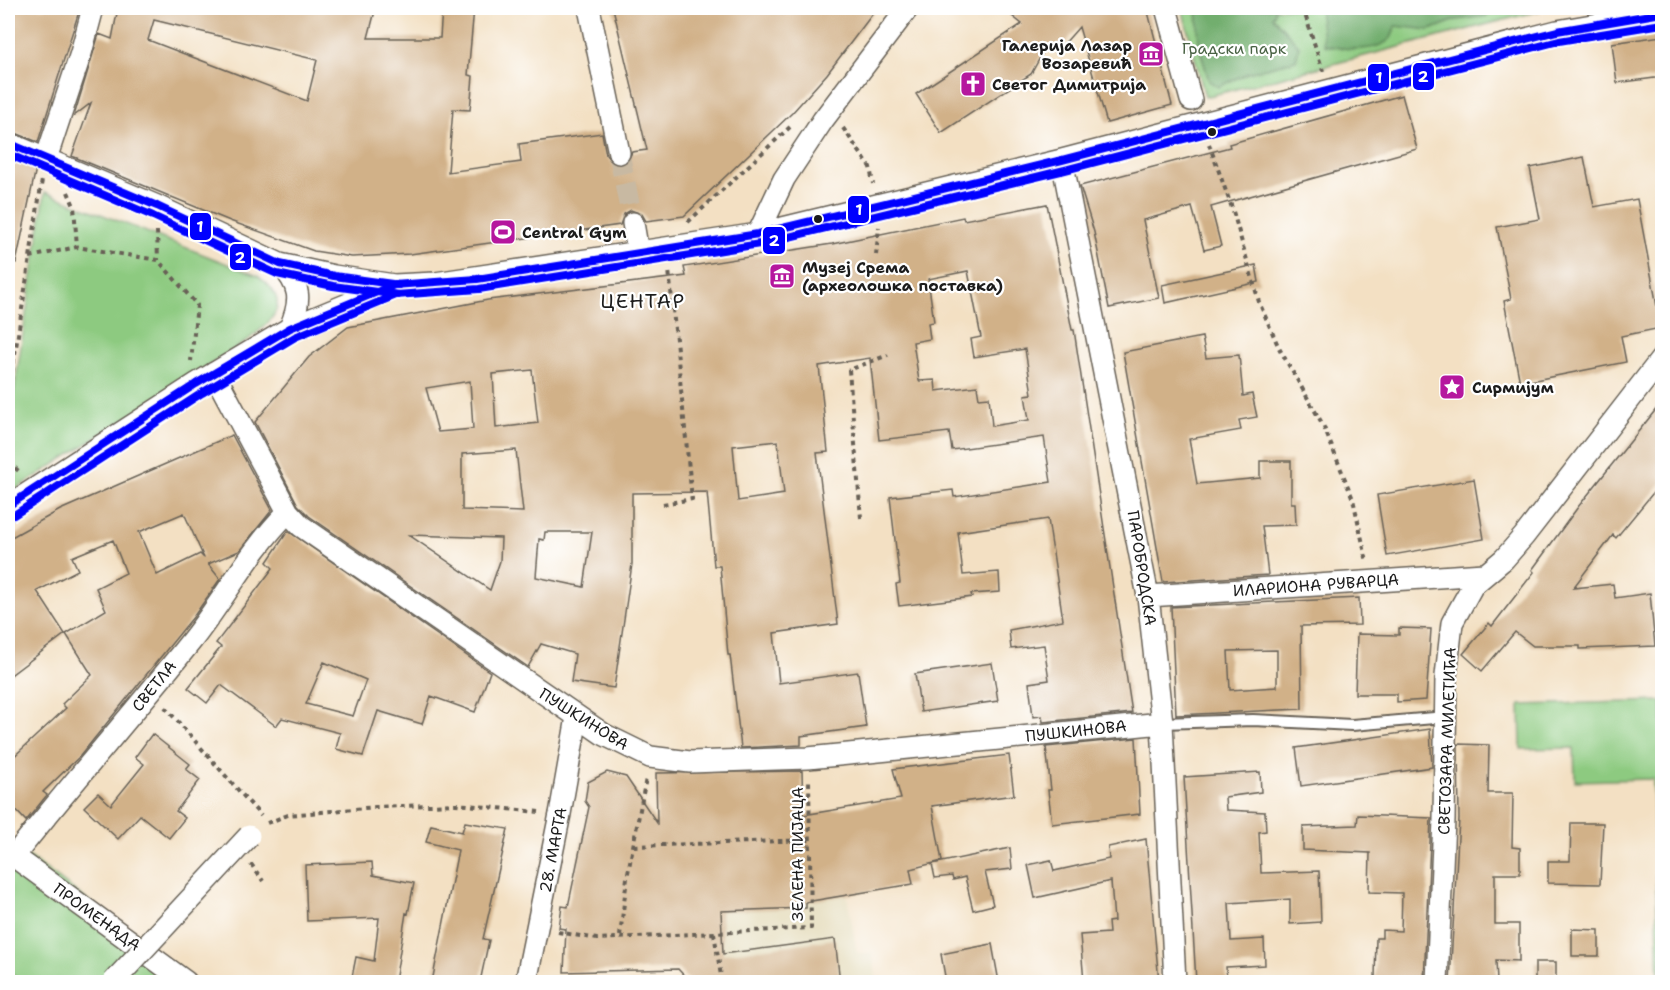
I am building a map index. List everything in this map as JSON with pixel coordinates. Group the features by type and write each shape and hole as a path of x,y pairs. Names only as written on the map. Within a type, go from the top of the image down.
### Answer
{"street":[{"path":"46,159 93,8"},
{"path":"590,8 619,153"},
{"path":"758,234 784,179 837,101 908,8"},
{"path":"1166,8 1191,100"},
{"path":"8,143 157,206 280,264 334,276 394,285 477,279 758,234 1202,124 1557,31 1662,13"},
{"name":"ПАРОБРОДСКА","path":"1062,159 1148,596 1162,723 1175,982"},
{"path":"633,223 638,252"},
{"path":"280,264 294,279 299,299 297,313 290,328"},
{"path":"8,506 187,390 290,328 394,285"},
{"name":"СВЕТОЗАРА МИЛЕТИЋА","path":"1437,982 1447,664 1452,623 1461,602 1484,574 1504,559 1524,536 1662,358"},
{"name":"ПУШКИНОВА","path":"214,373 288,512 301,526 577,717 623,746 650,757 690,762 808,758 1162,723"},
{"name":"СВЕТЛА","path":"11,854 154,688 196,634 262,540 288,512"},
{"name":"ИЛАРИОНА РУВАРЦА","path":"1148,596 1484,574"},
{"name":"28. МАРТА","path":"526,982 577,717"},
{"path":"113,982 249,836"},
{"name":"ПРОМЕНАДА","path":"11,854 186,982"}],"lane":[{"path":"1162,723 1253,720 1352,725 1446,717"}],"path":[{"path":"1303,8 1329,89"},
{"path":"837,101 870,167 879,231 876,255"},
{"path":"1202,124 1232,208 1259,302 1279,348 1323,425 1353,499 1371,580"},
{"path":"684,226 792,125"},
{"path":"8,399 46,159"},
{"path":"67,189 74,206 77,247"},
{"path":"30,257 77,247 158,260 197,306 187,390"},
{"path":"663,504 692,499 667,248"},
{"path":"861,518 849,370 888,355"},
{"path":"164,706 267,823"},
{"path":"620,937 650,757"},
{"name":"ЗЕЛЕНА ПИЈАЦА","path":"537,928 597,939 811,928 808,758"},
{"path":"249,836 267,823 288,815 376,807 456,804 560,814"},
{"path":"634,846 810,840"},
{"path":"714,933 722,982"}],"shaded area":[{"path":"627,878 847,895 857,953 872,953 877,982 728,982 720,932"}],"green space":[{"name":"Градски парк","path":"1182,8 1536,8 1539,11 1205,97"},
{"path":"1197,8 1276,8 1273,17 1299,46 1296,60 1248,73 1218,87 1209,81 1199,46"},
{"path":"1319,8 1495,8 1487,16 1456,20 1430,30 1396,26 1391,38 1383,44 1358,49 1324,45"},
{"path":"45,192 258,276 276,295 277,304 270,320 244,343 13,491 8,486 8,430"},
{"path":"1662,701 1662,982 1659,982 1653,779 1575,781 1574,748 1521,749 1520,705"},
{"path":"8,841 193,982 22,982 8,971"}],"building":[{"path":"8,8 80,8 38,142 8,130"},
{"path":"118,8 179,8 205,12 207,8 361,8 375,11 368,38 440,38 442,8 474,8 468,75 473,76 470,110 453,109 448,172 521,162 519,144 602,133 606,155 614,165 627,163 632,152 647,150 613,8 877,8 827,74 792,113 684,216 646,221 642,214 631,210 624,214 620,225 410,254 352,257 314,251 230,221 72,156 91,103 74,116 99,34 112,39","holes":["154,20 317,60 307,101 148,40"]},
{"path":"1002,8 1147,8 1172,105 1107,123 1079,27 1056,53 1047,45 1031,74 941,133 916,94 1022,24"},
{"path":"1662,36 1662,77 1617,83 1612,43"},
{"path":"1402,95 1417,149 1211,207 1221,246 1204,250 1192,207 1143,220 1159,298 1109,308 1094,232 1080,186 1230,147 1229,144"},
{"path":"8,157 36,168 16,263 8,262"},
{"path":"1584,157 1594,207 1637,199 1661,328 1621,336 1626,362 1520,383 1504,301 1511,299 1497,227 1540,219 1530,168"},
{"path":"1047,204 1072,330 1074,330 1132,713 1043,722 1042,716 1033,717 1029,683 1049,680 1044,645 1011,649 1009,630 1063,620 1048,519 958,532 963,575 999,572 1000,592 971,594 972,597 899,606 896,584 900,583 890,497 953,490 954,497 1051,482 1044,437 952,450 949,432 879,440 870,358 819,366 828,452 817,453 838,624 774,633 779,683 858,672 866,727 801,736 801,745 741,748 730,655 728,655 720,566 714,566 707,492 632,493 632,564 614,688 571,682 575,654 541,644 528,667 309,516 298,505 255,422 309,357 348,327 488,300 686,276 684,267 832,244 963,217 964,220","holes":["968,271 981,337 971,339 974,357 1025,349 1032,394 1025,395 1029,420 992,426 989,397 979,398 977,386 936,391 935,380 919,381 913,342 930,339 928,323 934,322 928,279","532,370 538,423 496,428 493,374","470,381 473,429 438,432 426,388","778,441 784,494 738,501 733,446","516,450 523,512 462,510 462,454","545,532 592,532 584,587 536,577 539,539 544,540","409,535 501,538 500,561 490,590"]},
{"path":"1256,265 1259,282 1165,303 1162,285"},
{"path":"1202,337 1206,358 1239,355 1243,396 1252,394 1257,417 1239,420 1241,430 1189,439 1197,484 1260,478 1260,461 1291,461 1291,503 1295,503 1296,525 1262,526 1268,575 1163,582 1123,352"},
{"path":"1662,402 1662,482 1616,538 1613,535 1573,588 1613,584 1615,598 1650,593 1655,646 1580,649 1580,646 1533,646 1515,632 1482,671 1463,654 1489,623 1492,626 1534,572 1532,570 1578,507"},
{"path":"232,435 272,510 239,551 208,564 220,579 194,616 80,756 43,792 47,795 26,821 8,802 8,762 66,708 62,704 92,675 66,634 106,610 96,588 126,573 113,540 72,557 78,570 37,591 65,634 8,677 8,539 60,510","holes":["184,513 204,558 200,554 157,575 139,532"]},
{"path":"1474,479 1484,539 1387,556 1377,495"},
{"path":"288,531 490,672 475,712 431,696 422,724 378,711 363,756 336,749 340,733 282,718 276,726 221,685 207,703 188,688 221,647 216,643 273,568 267,562","holes":["324,662 366,680 353,716 306,704"]},
{"path":"1359,598 1360,625 1301,626 1302,709 1176,715 1171,607","holes":["1277,650 1277,687 1230,690 1228,651"]},
{"path":"1399,628 1431,629 1426,700 1397,702 1397,694 1355,694 1357,634 1399,635"},
{"path":"992,663 998,701 921,712 915,674"},
{"path":"1430,729 1432,767 1301,786 1296,748"},
{"path":"152,734 190,764 186,769 200,780 176,811 185,818 169,838 140,815 118,839 84,807 98,793 111,805 144,764 135,757"},
{"path":"1136,738 1140,814 1052,824 1046,747"},
{"path":"1458,744 1489,745 1488,793 1513,793 1512,847 1520,848 1520,874 1495,874 1495,924 1519,924 1519,961 1496,960 1497,982 1450,982 1459,819"},
{"path":"1009,755 1014,795 932,806 942,861 910,869 913,884 806,902 806,908 721,911 723,954 835,939 840,982 690,982 678,969 564,972 566,929 559,928 562,906 568,907 589,807 585,801 588,782 607,772 626,777 657,823 656,773 802,771 803,815 901,799 893,769"},
{"path":"1260,772 1261,792 1225,797 1226,810 1265,812 1266,831 1259,832 1261,873 1319,871 1321,922 1290,924 1290,899 1229,903 1231,941 1264,939 1265,965 1226,967 1227,982 1196,982 1184,777"},
{"path":"1358,815 1431,818 1424,982 1382,982 1383,979 1375,979 1376,938 1382,938 1382,930 1401,931 1402,893 1369,892 1370,853 1303,850 1303,827 1357,825"},
{"path":"465,822 508,829 483,939 489,940 480,982 432,982 458,850 426,842 431,825 462,832"},
{"path":"1571,823 1603,823 1600,884 1548,883 1548,861 1570,861"},
{"path":"1146,839 1159,982 1084,982 1080,935 1109,933 1108,922 1114,921 1111,881 1035,898 1028,865 1051,860 1054,871 1109,859 1108,847"},
{"path":"1010,848 1012,869 985,872 993,905 973,910 965,877 953,880 952,876 935,878 932,864"},
{"path":"372,862 373,875 414,883 408,914 406,913 395,982 351,982 356,957 374,961 379,918 307,921 305,865"},
{"path":"1572,929 1599,930 1599,956 1572,956"},
{"path":"992,944 999,982 946,982 941,954"},
{"path":"1535,962 1556,962 1556,982 1535,982"}],"tunnel":[{"path":"619,153 633,223"}],"transit line":[{"name":"1","path":"8,506 196,384 290,328 394,285 477,279 758,234 1062,160 1557,31 1662,13"},
{"name":"2","path":"14,515 202,393 295,337 396,295 479,289 760,244 1065,170 1559,41 1662,24"},
{"name":"1","path":"8,143 157,206 280,264 334,276 400,285"},
{"name":"2","path":"8,154 153,216 277,274 333,286 399,295"}],"place":[{"name":"Галерија Лазар Возаревић","path":"1151,54"},
{"name":"Светог Димитрија","path":"973,84"},
{"name":"Central Gym","path":"503,232"},
{"name":"Музеј Срема (археолошка поставка)","path":"782,276"},
{"name":"Сирмијум","path":"1452,387"}],"district":[{"name":"ЦЕНТАР","path":"643,301"}]}
